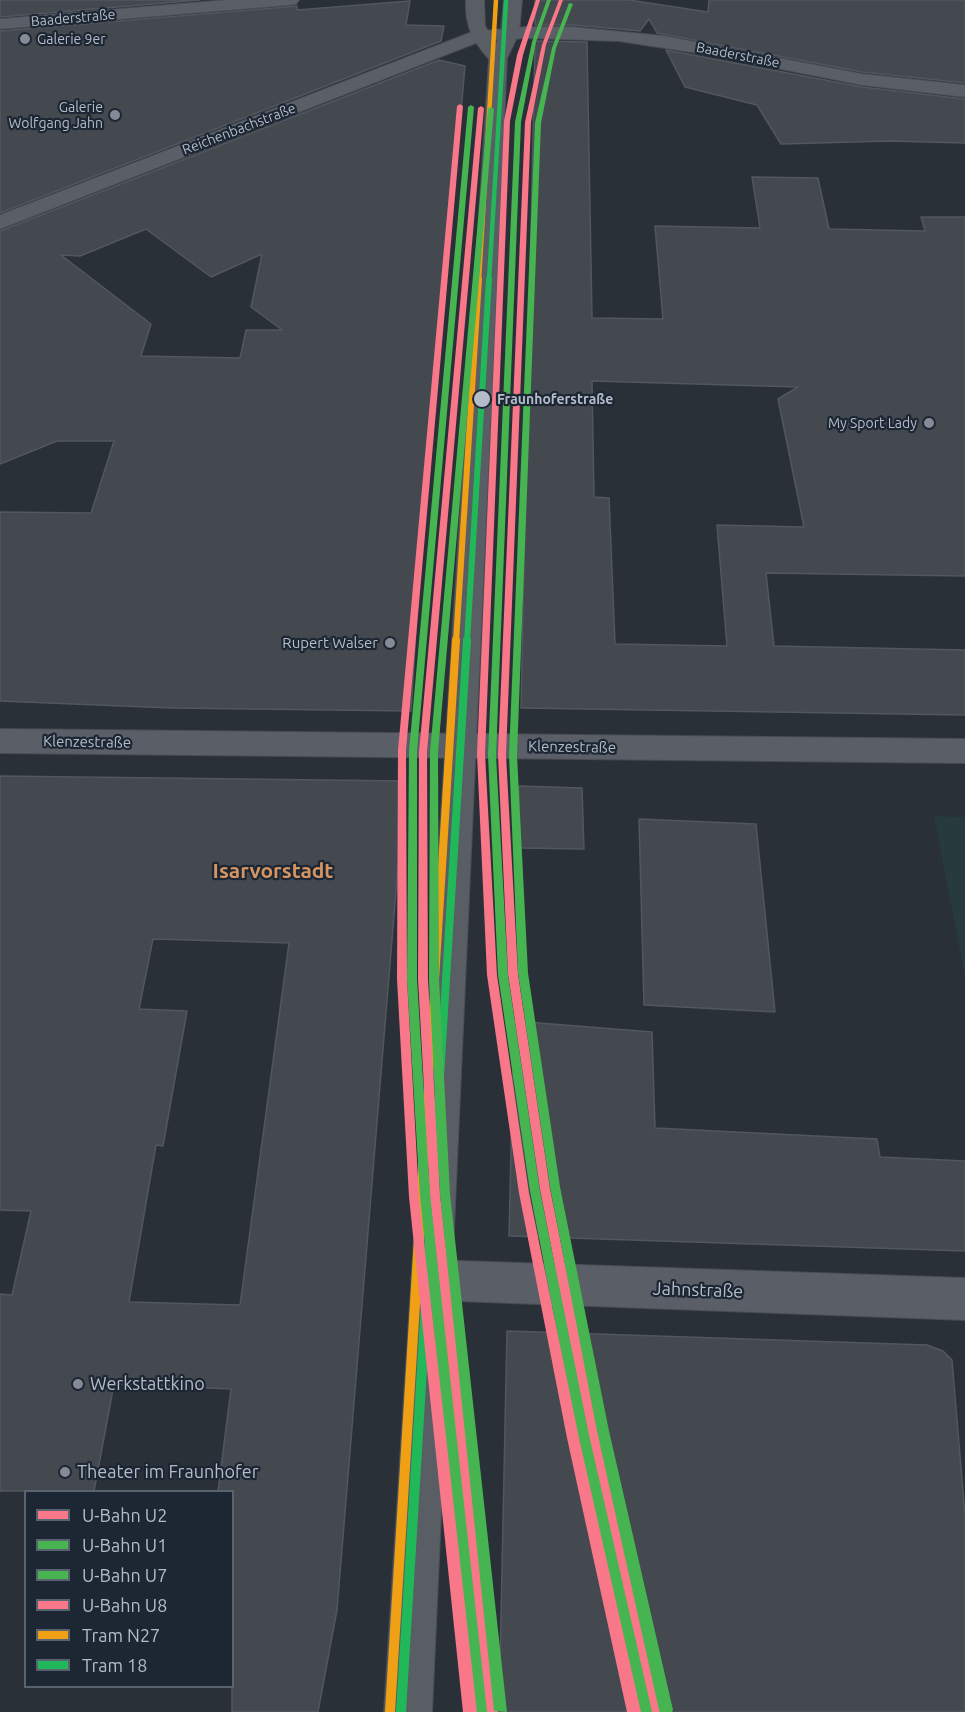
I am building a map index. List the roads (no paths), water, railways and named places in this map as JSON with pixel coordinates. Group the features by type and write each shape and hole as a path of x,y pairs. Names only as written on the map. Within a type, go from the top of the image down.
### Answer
{"main road":[{"path":"475,0 473,19 478,36 498,58"},
{"path":"408,1712 498,58 510,33 513,0"}],"street":[{"name":"Baaderstraße","path":"0,24 290,0"},
{"name":"Baaderstraße","path":"510,33 562,31 621,35 728,52 850,78 965,91"},
{"path":"478,36 510,33"},
{"name":"Reichenbachstraße","path":"0,223 478,36"},
{"name":"Klenzestraße","path":"0,741 965,751"},
{"name":"Jahnstraße","path":"431,1280 965,1299"}],"metro line":[{"name":"U8","path":"538,0 520,55 507,121 481,754 492,975 524,1193 573,1438 634,1712"},
{"name":"U1","path":"549,0 534,42 518,122 492,755 503,975 535,1191 583,1435 645,1712"},
{"name":"U2","path":"561,0 544,45 528,122 502,755 513,974 545,1189 593,1433 656,1712"},
{"name":"U7","path":"571,4 554,48 538,123 513,755 523,973 555,1187 603,1431 666,1710"},
{"name":"U8","path":"460,106 402,750 402,979 414,1197 470,1712"},
{"name":"U1","path":"471,107 413,751 412,979 425,1196 480,1712"},
{"name":"U2","path":"481,108 423,752 423,979 435,1195 491,1712"},
{"name":"U7","path":"491,109 434,752 434,979 445,1194 501,1711"}],"tram line":[{"name":"N27","path":"390,1712 496,0"},
{"name":"18","path":"401,1712 506,1"}],"place":[{"name":"Galerie 9er","path":"25,39"},
{"name":"Galerie Wolfgang Jahn","path":"115,115"},
{"name":"Fraunhoferstraße","path":"482,399"},
{"name":"My Sport Lady","path":"929,423"},
{"name":"Rupert Walser","path":"390,643"},
{"name":"Werkstattkino","path":"78,1384"},
{"name":"Theater im Fraunhofer","path":"65,1472"}],"district":[{"name":"Isarvorstadt","path":"273,871"}]}
